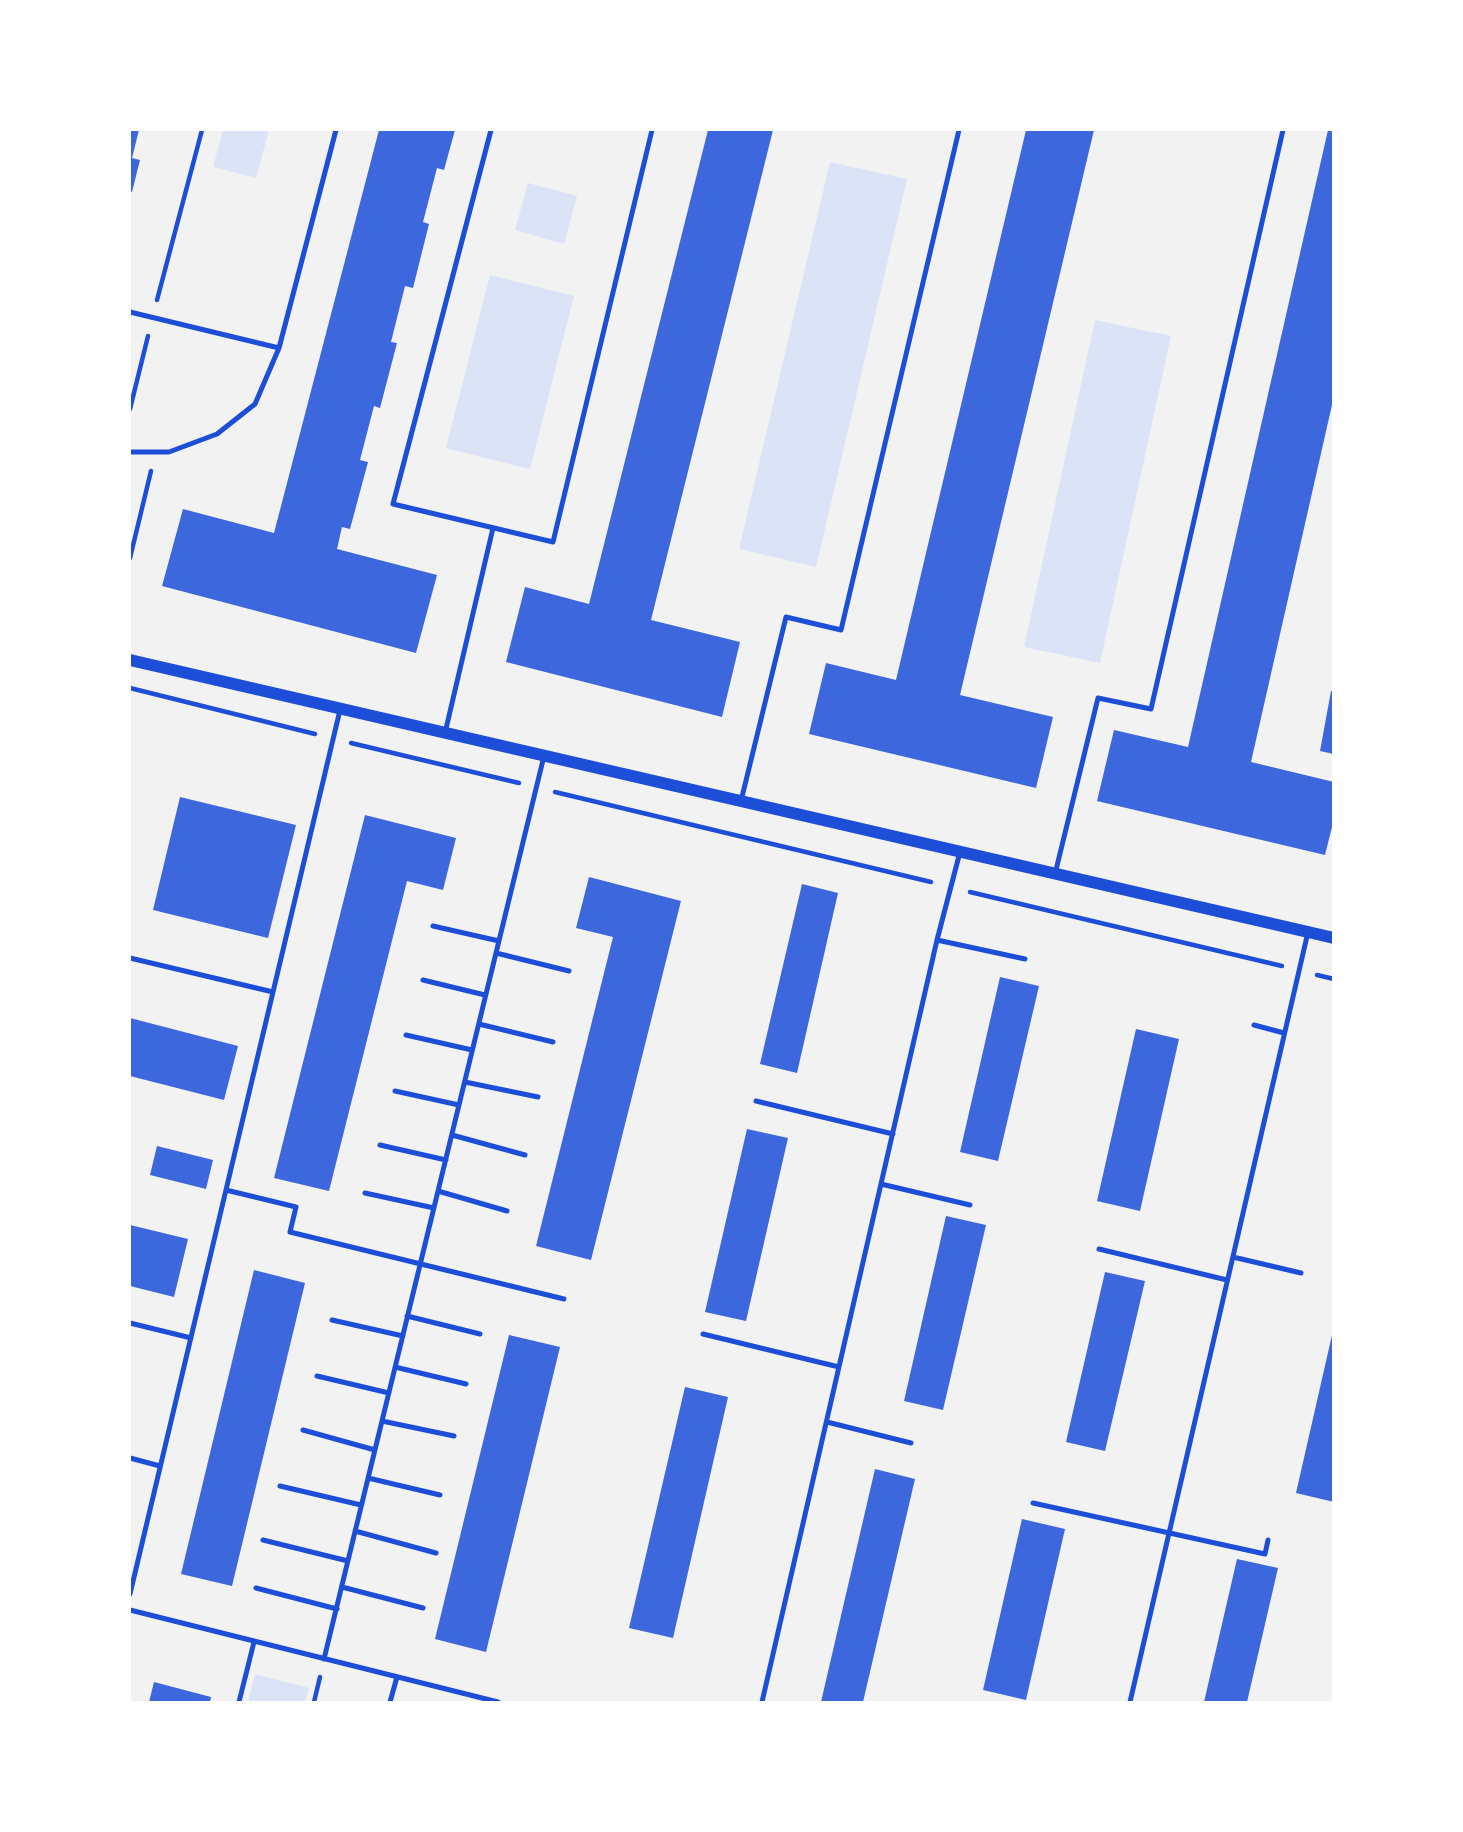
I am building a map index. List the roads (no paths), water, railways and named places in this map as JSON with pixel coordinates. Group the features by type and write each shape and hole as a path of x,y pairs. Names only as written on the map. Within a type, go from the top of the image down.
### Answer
{"street":[{"path":"130,660 1334,938"}],"lane":[{"path":"130,452 169,452 217,434 255,404 279,348 336,130"},
{"path":"491,130 393,504 553,542 652,130"},
{"path":"741,801 786,617 841,630 959,130"},
{"path":"1055,874 1098,698 1151,709 1283,130"},
{"path":"130,312 279,348"},
{"path":"444,734 494,528"},
{"path":"130,1594 340,710"},
{"path":"324,1659 544,756"},
{"path":"762,1703 937,940 960,852"},
{"path":"433,926 499,941"},
{"path":"1130,1703 1308,932"},
{"path":"937,940 1025,959"},
{"path":"496,953 569,971"},
{"path":"130,958 273,992"},
{"path":"423,980 485,995"},
{"path":"479,1024 553,1042"},
{"path":"1254,1025 1284,1033"},
{"path":"406,1035 472,1050"},
{"path":"464,1082 538,1097"},
{"path":"395,1091 459,1105"},
{"path":"756,1101 893,1134"},
{"path":"452,1135 525,1155"},
{"path":"380,1145 446,1160"},
{"path":"881,1184 970,1205"},
{"path":"226,1190 296,1207 290,1232 564,1299"},
{"path":"438,1191 507,1211"},
{"path":"365,1193 433,1208"},
{"path":"1099,1249 1227,1280"},
{"path":"1233,1257 1301,1273"},
{"path":"407,1316 480,1334"},
{"path":"332,1320 403,1336"},
{"path":"130,1323 191,1338"},
{"path":"703,1334 839,1367"},
{"path":"395,1367 466,1384"},
{"path":"317,1376 388,1393"},
{"path":"382,1421 454,1436"},
{"path":"827,1422 911,1443"},
{"path":"303,1430 375,1450"},
{"path":"130,1458 160,1466"},
{"path":"368,1478 440,1495"},
{"path":"280,1486 361,1505"},
{"path":"1033,1503 1265,1553 1268,1540"},
{"path":"355,1531 436,1553"},
{"path":"263,1540 348,1561"},
{"path":"342,1587 423,1608"},
{"path":"256,1588 337,1609"},
{"path":"130,1610 498,1703"},
{"path":"239,1703 254,1642"},
{"path":"390,1703 397,1677"}]}
